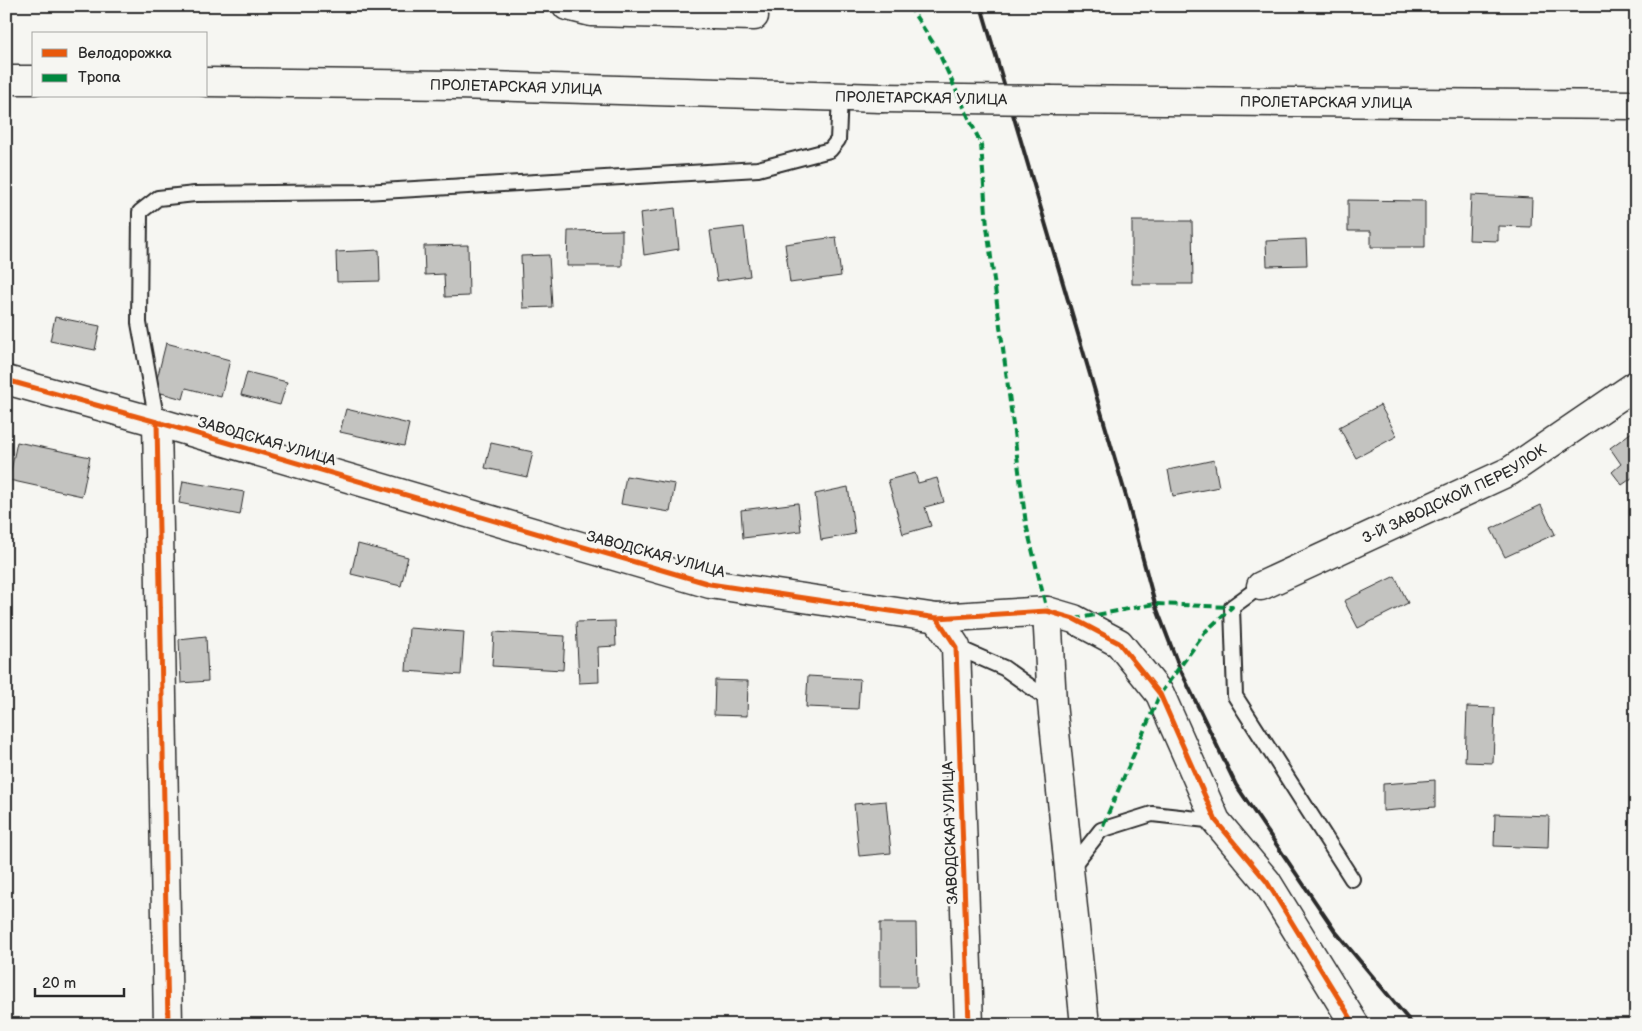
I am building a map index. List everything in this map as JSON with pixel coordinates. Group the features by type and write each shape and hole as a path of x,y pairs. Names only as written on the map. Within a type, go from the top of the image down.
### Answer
{"street":[{"path":"567,6 591,12 754,16"},
{"path":"6,80 32,80"},
{"name":"ПРОЛЕТАРСКАЯ УЛИЦА","path":"208,82 456,85 881,98 1636,105"},
{"name":"ЗАВОДСКАЯ УЛИЦА","path":"6,380 710,584 937,618 1047,611"},
{"name":"3-Й ЗАВОДСКОЙ ПЕРЕУЛОК","path":"1261,586 1510,471 1636,385"},
{"path":"156,422 168,1025"},
{"path":"1085,1025 1052,703 1047,611 1074,619 1119,643 1160,694 1216,821 1267,882 1355,1025"},
{"path":"937,618 956,646"},
{"name":"ЗАВОДСКАЯ УЛИЦА","path":"956,646 969,1025"}],"lane":[{"path":"156,422 139,314 140,212 158,198 195,194 364,192 758,169 830,150 838,140 840,96"},
{"path":"1261,586 1232,607 1235,696 1352,879"},
{"path":"956,646 1004,668 1052,703"},
{"path":"1070,868 1101,830 1152,814 1216,821"}],"building":[{"path":"1471,195 1532,198 1531,227 1498,226 1498,241 1469,240"},
{"path":"1348,200 1425,201 1425,247 1371,247 1371,231 1348,231"},
{"path":"675,208 679,249 644,255 640,213"},
{"path":"1132,221 1192,221 1193,284 1132,284"},
{"path":"744,227 750,276 717,281 710,231"},
{"path":"622,230 622,266 567,266 568,231"},
{"path":"836,237 841,276 790,283 785,244"},
{"path":"1306,239 1307,265 1267,266 1266,241"},
{"path":"468,245 469,296 445,297 444,274 425,275 424,246"},
{"path":"379,250 380,281 337,282 336,252"},
{"path":"549,255 552,307 523,308 521,256"},
{"path":"55,317 100,326 95,350 50,341"},
{"path":"166,343 230,360 221,397 186,388 183,399 154,391"},
{"path":"247,372 287,382 280,405 241,395"},
{"path":"1380,405 1397,436 1356,458 1339,427"},
{"path":"346,409 409,424 404,446 340,432"},
{"path":"1636,429 1636,475 1622,485 1612,472 1621,464 1610,448"},
{"path":"17,442 90,457 82,496 9,480"},
{"path":"491,443 533,452 527,477 485,468"},
{"path":"1214,460 1219,487 1173,496 1168,470"},
{"path":"915,473 918,483 937,478 944,502 925,507 931,526 903,534 888,480"},
{"path":"626,476 675,484 670,512 621,504"},
{"path":"183,481 244,492 240,515 179,503"},
{"path":"848,487 855,534 821,540 815,494"},
{"path":"798,503 801,531 743,538 741,510"},
{"path":"1541,505 1555,534 1505,557 1491,529"},
{"path":"358,544 408,557 401,586 351,574"},
{"path":"1395,576 1408,603 1358,628 1344,601"},
{"path":"615,621 616,646 598,647 599,682 579,683 576,622"},
{"path":"409,628 464,632 461,675 406,671"},
{"path":"494,632 565,636 563,670 492,666"},
{"path":"206,636 208,681 181,683 179,639"},
{"path":"808,676 860,679 858,709 806,707"},
{"path":"715,680 748,681 747,716 714,715"},
{"path":"1467,707 1495,708 1493,763 1465,762"},
{"path":"1435,780 1435,807 1383,811 1383,784"},
{"path":"886,801 891,853 859,856 854,804"},
{"path":"1495,814 1549,816 1548,848 1494,846"},
{"path":"880,923 916,923 917,987 880,987"}],"railway":[{"path":"981,6 1128,503 1155,604 1179,667 1236,785 1335,931 1413,1025"}],"marked path":[{"path":"909,6 937,49 981,144 987,227 1026,524 1047,611"},
{"path":"1074,619 1155,604 1232,607 1206,631 1160,694 1101,830"}],"cycle path":[{"path":"6,380 157,422 710,584 937,618 956,647 969,1025"},
{"path":"157,422 168,1025"},
{"path":"937,618 1047,611 1074,619 1119,643 1160,694 1216,821 1267,882 1355,1025"}]}
